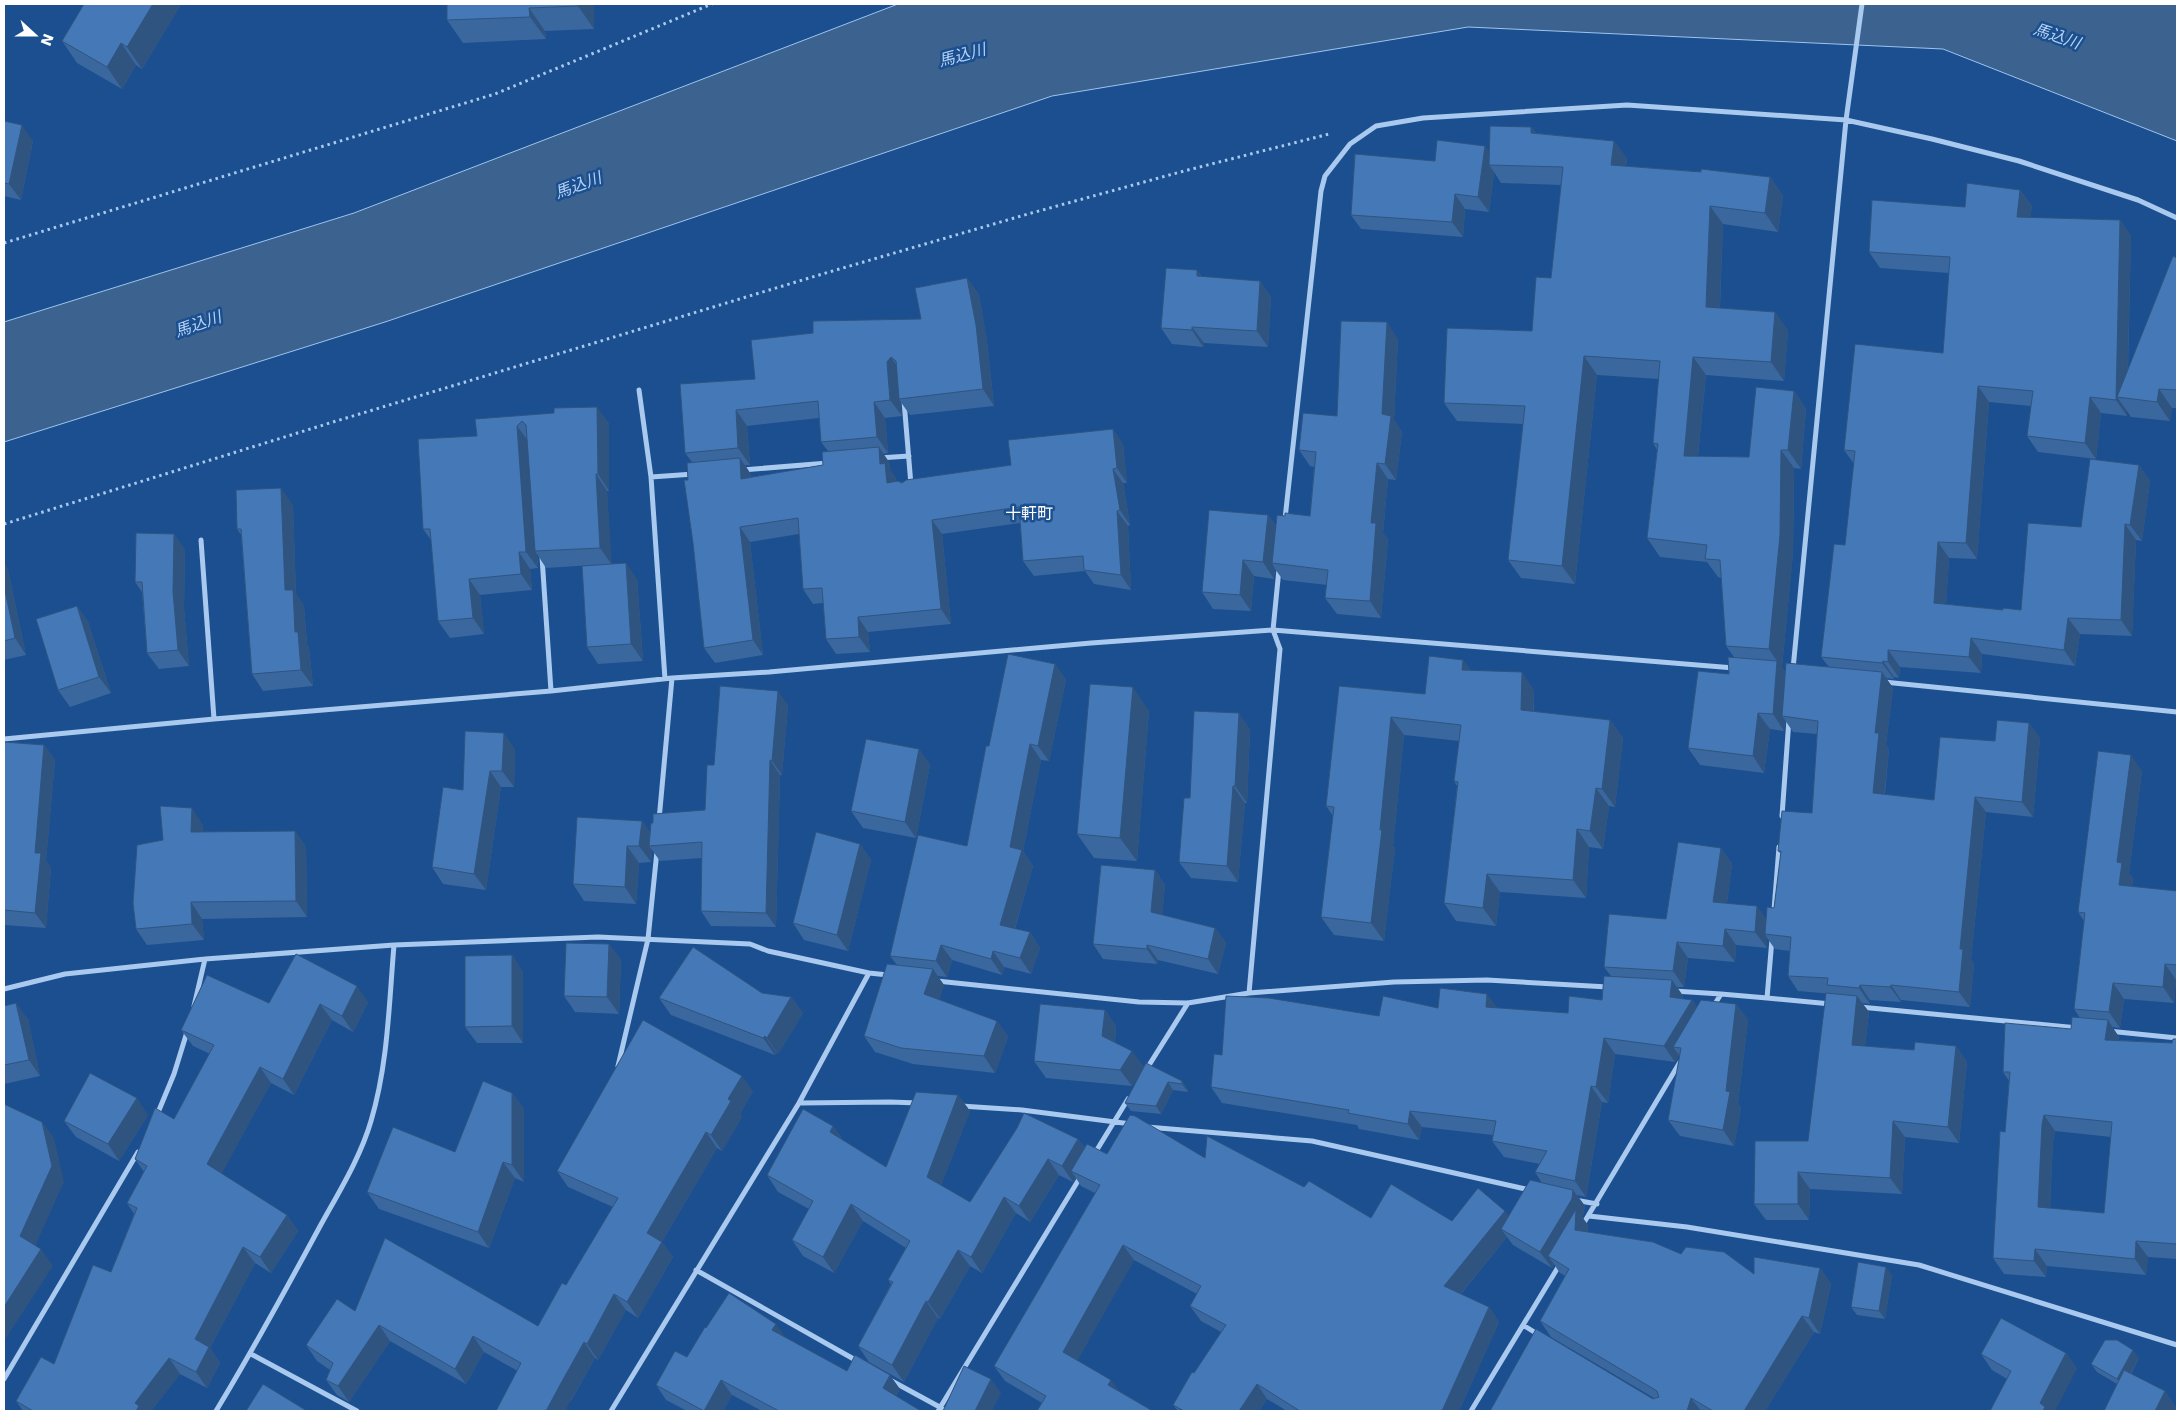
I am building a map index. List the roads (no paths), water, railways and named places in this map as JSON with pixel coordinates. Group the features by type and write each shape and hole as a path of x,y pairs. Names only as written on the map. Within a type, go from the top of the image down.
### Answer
{"street":[{"path":"1793,673 1846,120 1862,4"},
{"path":"1284,531 1321,191 1325,176 1350,144 1376,126 1423,118 1627,106 1846,120 1932,139 2027,164 2138,200 2177,218"},
{"path":"639,390 651,477 666,679"},
{"path":"904,398 912,494"},
{"path":"869,459 909,456"},
{"path":"730,471 839,462"},
{"path":"651,477 701,473"},
{"path":"201,540 214,719"},
{"path":"541,552 551,691"},
{"path":"1249,993 1280,649 1273,630 1280,560"},
{"path":"4,740 214,719 551,691 672,678 769,672 1091,643 1273,630 1744,669"},
{"path":"1783,672 1803,674"},
{"path":"659,823 672,678"},
{"path":"1882,682 2177,712"},
{"path":"1781,821 1790,713"},
{"path":"1773,919 1780,840"},
{"path":"617,1071 648,939 657,843"},
{"path":"1767,998 1772,929"},
{"path":"4,989 65,974 205,959 394,945 598,937 750,944 768,951 869,973 898,976"},
{"path":"216,1411 251,1354 354,1163 371,1122 382,1077 388,1032 394,945"},
{"path":"192,1011 205,959"},
{"path":"611,1411 799,1103 869,973"},
{"path":"927,980 1139,1002 1188,1003 1249,993 1394,982 1487,980 1614,987"},
{"path":"1662,990 1835,1004"},
{"path":"1711,1010 1721,994"},
{"path":"1140,1079 1188,1003"},
{"path":"1855,1006 2089,1029"},
{"path":"154,1120 174,1074 188,1029"},
{"path":"2099,1030 2177,1038"},
{"path":"1578,1232 1597,1204 1686,1053"},
{"path":"1094,1155 1130,1096"},
{"path":"799,1103 890,1102 928,1104"},
{"path":"956,1106 1022,1110 1114,1122 1312,1141 1540,1192"},
{"path":"4,1380 140,1149"},
{"path":"939,1410 1083,1172"},
{"path":"1568,1198 1597,1204"},
{"path":"1588,1216 1687,1226 1919,1265 2177,1345"},
{"path":"1472,1411 1563,1258"},
{"path":"696,1270 865,1365"},
{"path":"1523,1325 1547,1340"},
{"path":"251,1354 357,1411"},
{"path":"882,1375 939,1410 946,1411"}],"water":[{"name":"馬込川","path":"898,4 2177,4 2177,141 1943,49 1468,27 1052,96 385,322 4,442 4,322 354,213"}],"district":[{"name":"十軒町","path":"1029,513"}]}
